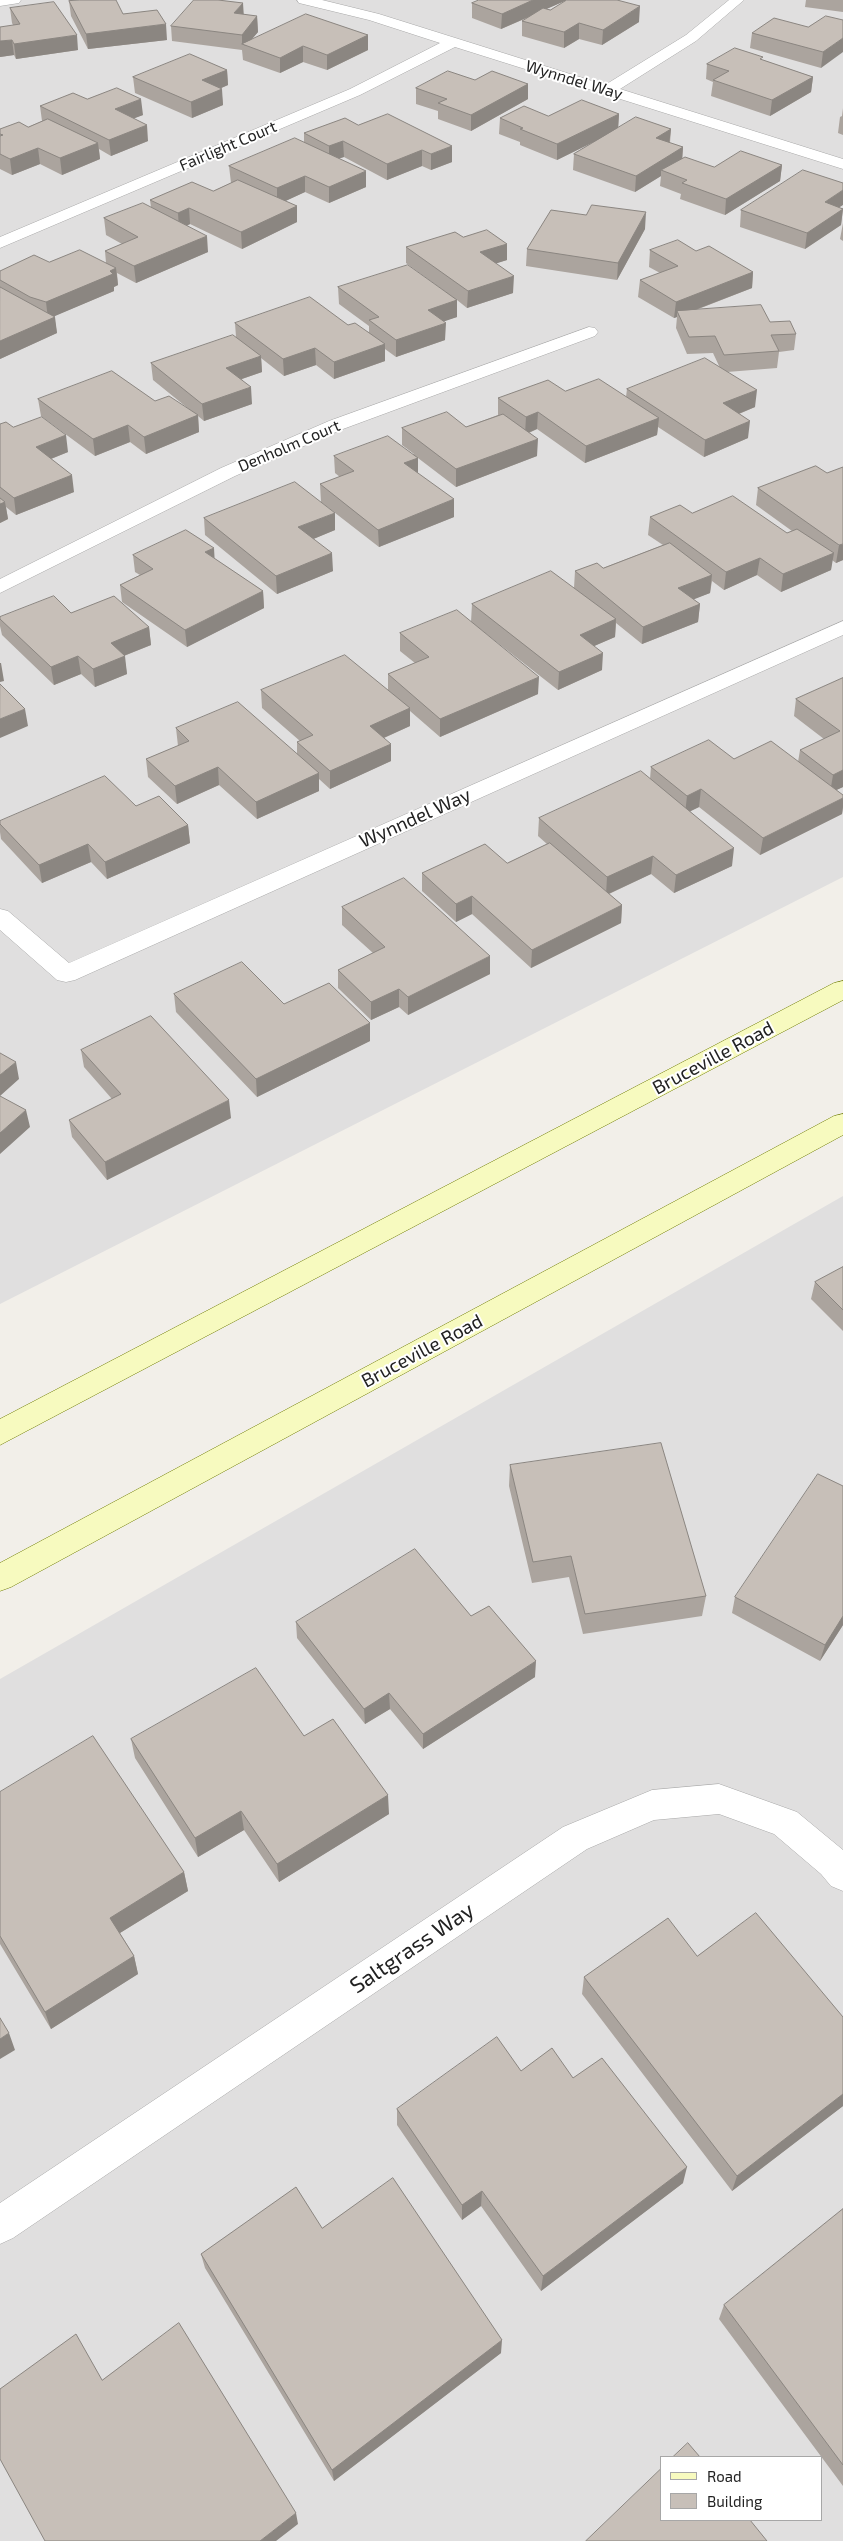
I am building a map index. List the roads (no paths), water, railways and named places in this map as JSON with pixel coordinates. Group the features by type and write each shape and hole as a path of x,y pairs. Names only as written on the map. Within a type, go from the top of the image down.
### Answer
{"main road":[{"name":"Bruceville Road","path":"0,1434 843,990"},
{"name":"Bruceville Road","path":"0,1578 843,1123"}],"street":[{"path":"0,2 14,0"},
{"name":"Wynndel Way","path":"304,0 359,13 843,164"},
{"path":"607,90 681,47 717,20 737,0"},
{"name":"Fairlight Court","path":"0,243 355,92 453,42"},
{"name":"Denholm Court","path":"0,586 228,472 336,425 588,332"},
{"name":"Wynndel Way","path":"0,917 66,974 843,627"},
{"name":"Saltgrass Way","path":"0,2225 575,1838 652,1805 719,1799 785,1823 833,1863 843,1874"}]}
